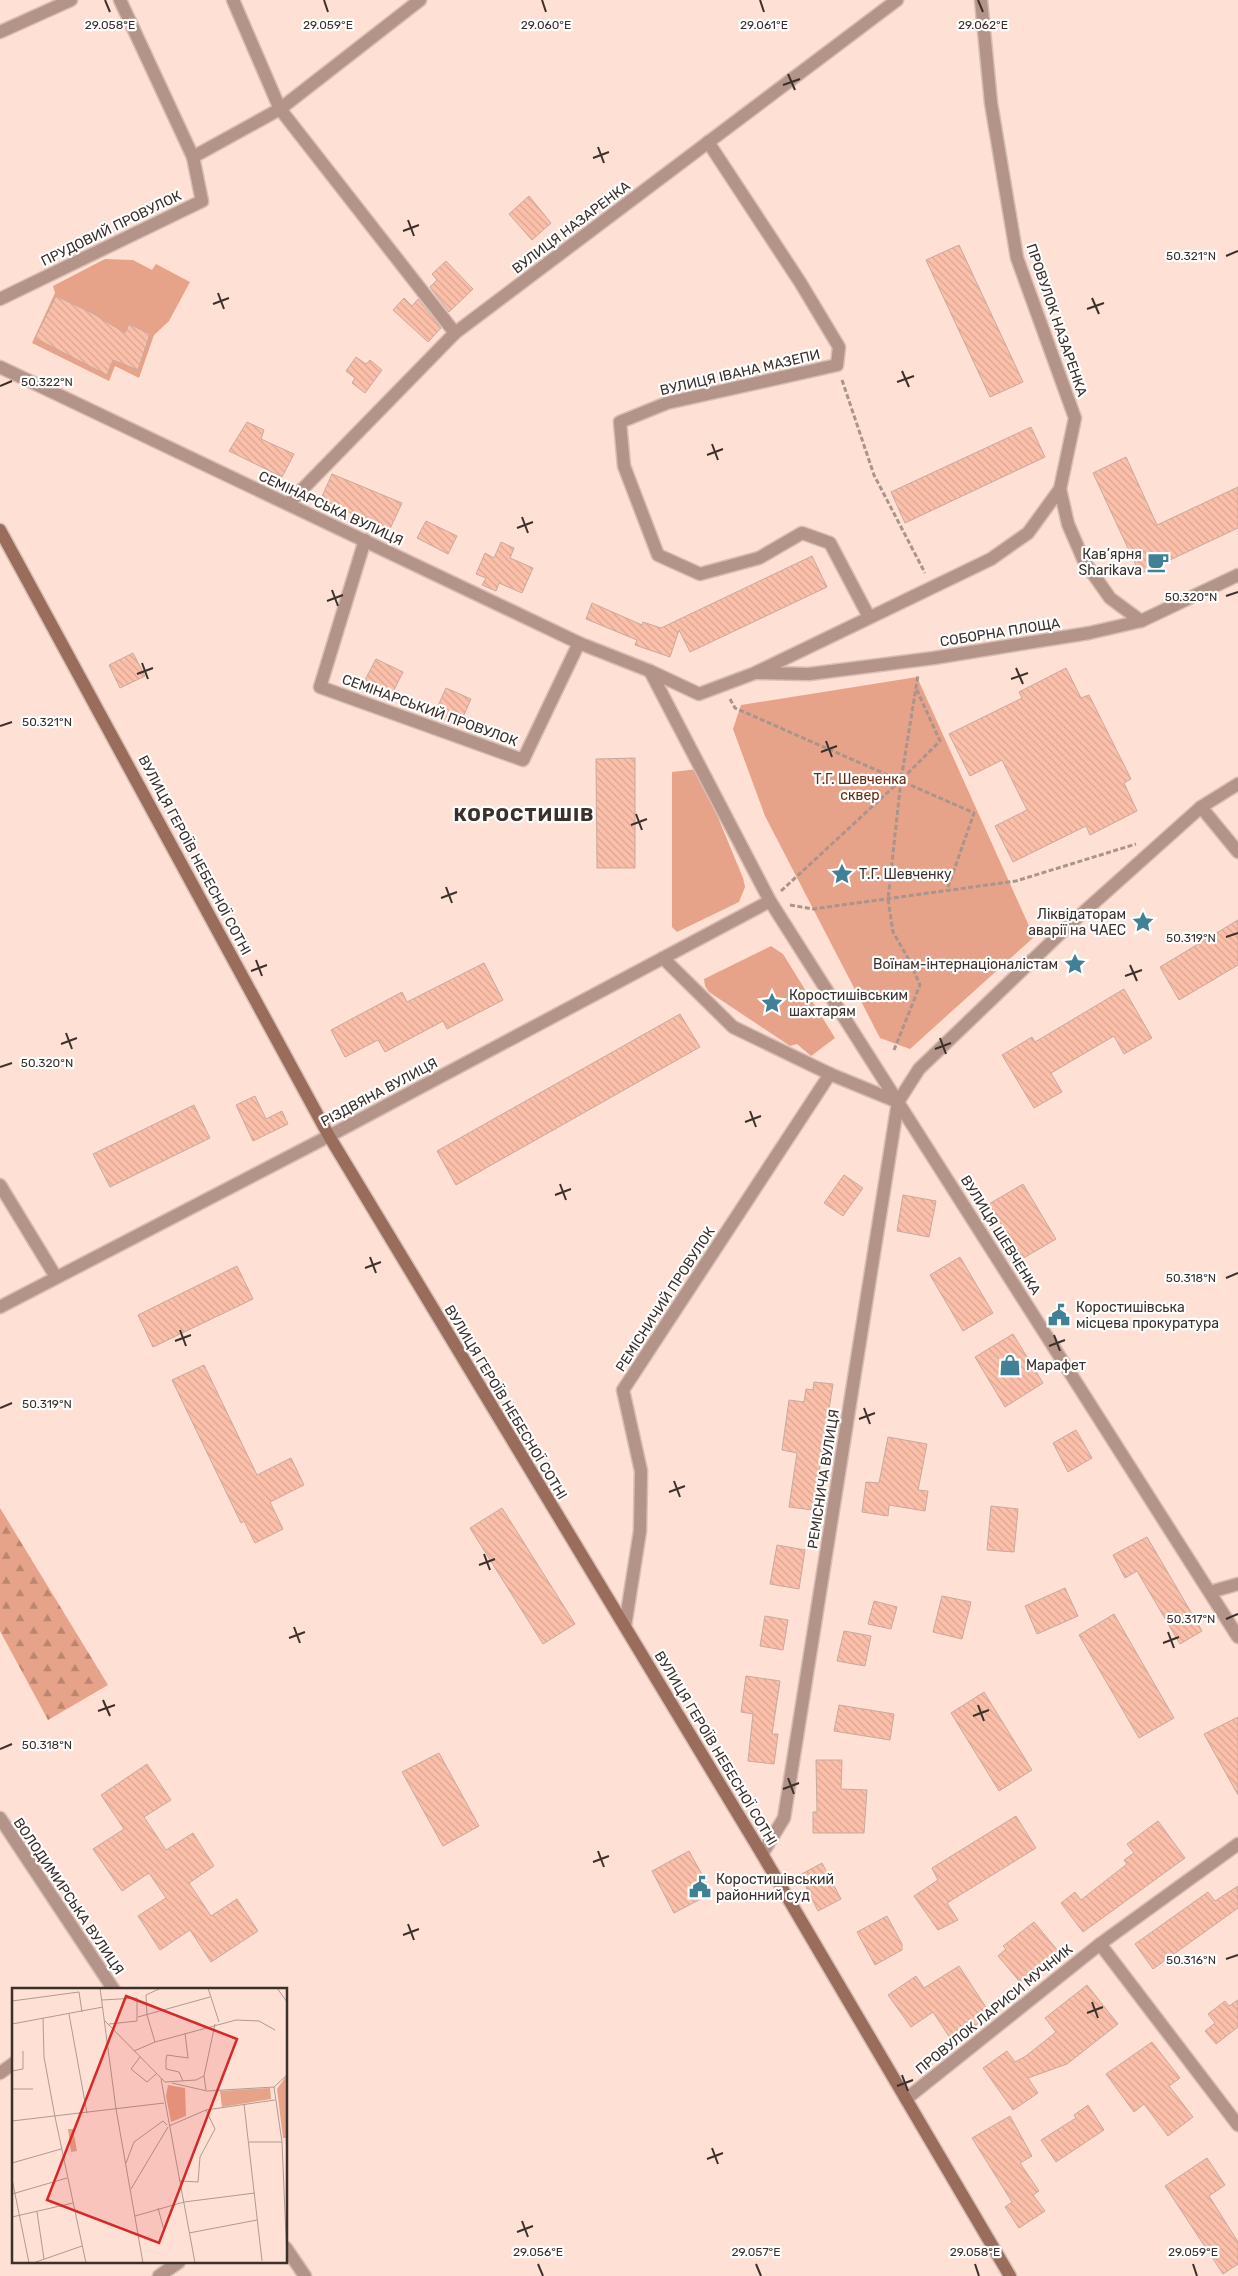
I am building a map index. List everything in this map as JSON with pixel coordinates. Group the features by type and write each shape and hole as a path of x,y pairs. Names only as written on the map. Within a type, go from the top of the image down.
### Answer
{"street":[{"path":"0,32 71,0"},
{"name":"ПРУДОВИЙ ПРОВУЛОК","path":"0,299 202,201 193,157 120,0"},
{"path":"233,0 280,109 455,333"},
{"path":"193,157 280,109 420,0"},
{"name":"ВУЛИЦЯ НАЗАРЕНКА","path":"288,504 455,333 896,0"},
{"name":"ПРОВУЛОК НАЗАРЕНКА","path":"981,0 991,103 1017,258 1075,418 1060,489 1068,524 1084,561 1110,598 1141,621"},
{"name":"ВУЛИЦЯ ІВАНА МАЗЕПИ","path":"708,142 800,282 839,348 837,365 667,403 620,422 624,466 658,555 700,574 759,558 802,533 830,543 869,617"},
{"name":"СЕМІНАРСЬКА ВУЛИЦЯ","path":"0,367 579,643 650,671 699,694 756,673 991,559 1028,533 1060,489"},
{"name":"ВУЛИЦЯ ГЕРОЇВ НЕБЕСНОЇ СОТНІ","path":"0,530 329,1136 762,1854 1010,2276"},
{"name":"СЕМІНАРСЬКИЙ ПРОВУЛОК","path":"365,540 320,687 523,760 579,643"},
{"name":"СОБОРНА ПЛОЩА","path":"756,673 809,674 1089,633 1141,621 1238,575"},
{"name":"ВУЛИЦЯ ШЕВЧЕНКА","path":"650,671 770,901 1238,1637"},
{"path":"663,958 733,1027 830,1074 898,1102 919,1069 1067,927 1201,808 1238,784"},
{"path":"1201,808 1238,852"},
{"name":"РІЗДВЯНА ВУЛИЦЯ","path":"0,1307 329,1136 770,901"},
{"name":"РЕМІСНИЧИЙ ПРОВУЛОК","path":"624,1626 640,1531 641,1471 623,1390 830,1074"},
{"name":"РЕМІСНИЧА ВУЛИЦЯ","path":"762,1854 784,1818 898,1102"},
{"path":"0,1185 56,1277"},
{"path":"1210,1592 1238,1584"},
{"name":"ВОЛОДИМИРСЬКА ВУЛИЦЯ","path":"0,1818 111,1988"},
{"name":"ПРОВУЛОК ЛАРИСИ МУЧНИК","path":"906,2099 1100,1944 1238,1844"},
{"path":"1100,1944 1238,2125"},
{"path":"0,2073 12,2064"},
{"path":"288,2251 305,2276"},
{"path":"159,2276 176,2264"}],"path":[{"path":"837,365 874,475 932,587"},
{"path":"894,1050 920,985 909,960 893,932 888,898 902,780 920,659"},
{"path":"722,686 735,708 974,813 947,890"},
{"path":"770,901 902,780 940,741 916,688"},
{"path":"770,901 813,909 1016,881 1137,843"}],"green space":[{"path":"105,259 133,260 152,270 156,264 190,282 169,321 154,335 139,378 115,366 109,381 32,343 55,293 53,286"},
{"name":"Т.Г. Шевченка сквер","path":"917,677 1034,937 910,1049 880,1038 765,816 733,729 741,705"},
{"path":"698,769 745,887 739,902 677,932 672,927 672,772"},
{"path":"771,946 783,954 835,1038 811,1056 797,1044 790,1046 709,992 705,986 704,979"},
{"path":"0,1508 108,1685 48,1720 0,1631"}],"building":[{"path":"529,196 551,223 532,240 509,214"},
{"path":"959,245 1023,382 990,397 926,260"},
{"path":"446,261 473,289 449,312 430,287 437,280 432,274"},
{"path":"56,296 92,313 125,333 129,324 150,334 138,370 113,360 107,375 35,338"},
{"path":"404,298 412,306 418,299 441,328 428,342 393,310"},
{"path":"356,357 366,364 370,360 382,370 365,393 352,383 355,378 346,371"},
{"path":"247,422 264,430 261,439 294,454 282,477 229,451"},
{"path":"1031,427 1045,457 905,523 891,492"},
{"path":"1126,457 1157,525 1238,487 1238,528 1140,574 1093,473"},
{"path":"332,474 402,503 389,531 321,499"},
{"path":"426,521 457,536 448,554 417,538"},
{"path":"501,542 514,548 510,558 533,568 522,593 499,583 496,591 482,585 486,578 476,574 485,553 494,558"},
{"path":"812,556 827,587 690,652 679,630 670,657 635,645 637,640 586,619 592,603 642,625 643,622 661,628"},
{"path":"133,653 145,676 120,688 109,665"},
{"path":"376,659 403,672 392,694 365,680"},
{"path":"1066,668 1081,698 1089,695 1131,779 1124,783 1137,811 1090,835 1086,826 1013,862 995,826 1027,810 1002,760 970,776 949,734 1022,698 1019,692"},
{"path":"446,688 471,699 459,726 434,715"},
{"path":"635,758 635,868 597,868 596,759"},
{"path":"1238,920 1238,965 1179,1000 1160,967"},
{"path":"484,963 503,1000 447,1029 443,1021 385,1052 378,1040 345,1057 331,1030 402,992 407,1002"},
{"path":"1124,989 1152,1038 1124,1054 1114,1036 1051,1073 1062,1092 1034,1108 1002,1055 1032,1037 1035,1042"},
{"path":"680,1014 700,1047 456,1185 437,1151"},
{"path":"255,1096 266,1119 282,1111 288,1124 253,1141 236,1105"},
{"path":"194,1105 210,1138 110,1187 93,1154"},
{"path":"844,1175 863,1188 843,1216 824,1203"},
{"path":"1023,1184 1056,1239 1022,1259 989,1204"},
{"path":"903,1195 936,1201 929,1237 897,1231"},
{"path":"960,1257 993,1313 963,1331 930,1275"},
{"path":"237,1266 253,1299 153,1347 138,1315"},
{"path":"1013,1334 1043,1383 1005,1407 975,1357"},
{"path":"204,1365 257,1475 291,1458 304,1485 270,1502 283,1529 255,1543 244,1521 241,1523 172,1380"},
{"path":"814,1382 833,1384 813,1510 789,1507 797,1453 782,1450 789,1400 804,1402 806,1389 813,1390"},
{"path":"1076,1430 1092,1458 1068,1472 1053,1443"},
{"path":"888,1437 927,1444 918,1490 928,1491 925,1511 889,1505 888,1516 862,1512 866,1482 879,1483"},
{"path":"991,1506 1018,1509 1014,1552 987,1550"},
{"path":"502,1508 575,1624 543,1644 470,1528"},
{"path":"1147,1537 1202,1631 1180,1644 1137,1571 1125,1578 1113,1555"},
{"path":"777,1545 805,1550 799,1589 770,1584"},
{"path":"1065,1588 1078,1616 1037,1634 1025,1606"},
{"path":"942,1596 971,1602 962,1639 933,1632"},
{"path":"874,1601 897,1607 891,1629 868,1624"},
{"path":"1114,1614 1174,1718 1139,1738 1079,1635"},
{"path":"765,1616 788,1620 783,1650 760,1646"},
{"path":"844,1631 871,1636 865,1666 837,1661"},
{"path":"746,1676 780,1681 772,1734 778,1734 774,1764 748,1761 753,1714 741,1712"},
{"path":"984,1692 1032,1770 999,1791 951,1713"},
{"path":"839,1705 894,1714 890,1740 834,1731"},
{"path":"1238,1717 1238,1795 1204,1734"},
{"path":"439,1753 479,1826 443,1846 402,1772"},
{"path":"816,1760 842,1760 841,1789 867,1790 864,1833 813,1833 813,1812 817,1812"},
{"path":"147,1764 171,1800 144,1817 166,1850 193,1833 214,1866 189,1883 211,1916 237,1899 258,1931 211,1962 190,1930 160,1950 138,1916 166,1898 149,1873 122,1891 93,1849 124,1829 101,1795"},
{"path":"1016,1816 1036,1848 947,1903 958,1920 938,1930 914,1896 938,1880 932,1868"},
{"path":"1158,1821 1185,1858 1083,1932 1061,1903 1075,1892 1081,1900 1127,1864 1124,1860 1134,1853 1127,1844"},
{"path":"689,1851 712,1893 674,1913 652,1871"},
{"path":"822,1863 841,1899 818,1911 800,1875"},
{"path":"1238,1886 1238,1908 1153,1969 1135,1944 1208,1892 1215,1901"},
{"path":"887,1916 902,1944 902,1950 875,1965 857,1932"},
{"path":"1034,1922 1058,1951 1020,1982 998,1956 1006,1949 1003,1946"},
{"path":"959,1966 991,2015 952,2041 933,2012 911,2027 888,1995 916,1976 924,1988"},
{"path":"1087,1985 1118,2024 1067,2064 1028,2078 1038,2093 1013,2110 983,2068 1007,2051 1015,2062 1026,2056 1056,2032 1045,2018"},
{"path":"1238,2000 1238,2027 1216,2044 1205,2031 1215,2023 1208,2014 1225,2001 1229,2006"},
{"path":"1152,2042 1180,2078 1169,2086 1193,2117 1168,2136 1144,2104 1134,2112 1106,2074"},
{"path":"1088,2105 1104,2130 1056,2162 1041,2140 1076,2118 1074,2115"},
{"path":"1010,2116 1032,2156 1020,2163 1039,2191 1033,2195 1045,2211 1019,2228 1005,2207 1012,2202 972,2138"},
{"path":"1207,2158 1225,2185 1209,2196 1238,2242 1238,2264 1223,2274 1165,2186"}],"place":[{"name":"Кав’ярня Sharikava","path":"1158,562"},
{"name":"Т.Г. Шевченку","path":"842,874"},
{"name":"Ліквідаторам аварії на ЧАЕС","path":"1143,922"},
{"name":"Воїнам-інтернаціоналістам","path":"1075,964"},
{"name":"Коростишівським шахтарям","path":"772,1003"},
{"name":"Коростишівська місцева прокуратура","path":"1059,1315"},
{"name":"Марафет","path":"1010,1365"},
{"name":"Коростишівський районний суд","path":"700,1887"}],"district":[{"name":"КОРОСТИШІВ","path":"524,814"}]}
